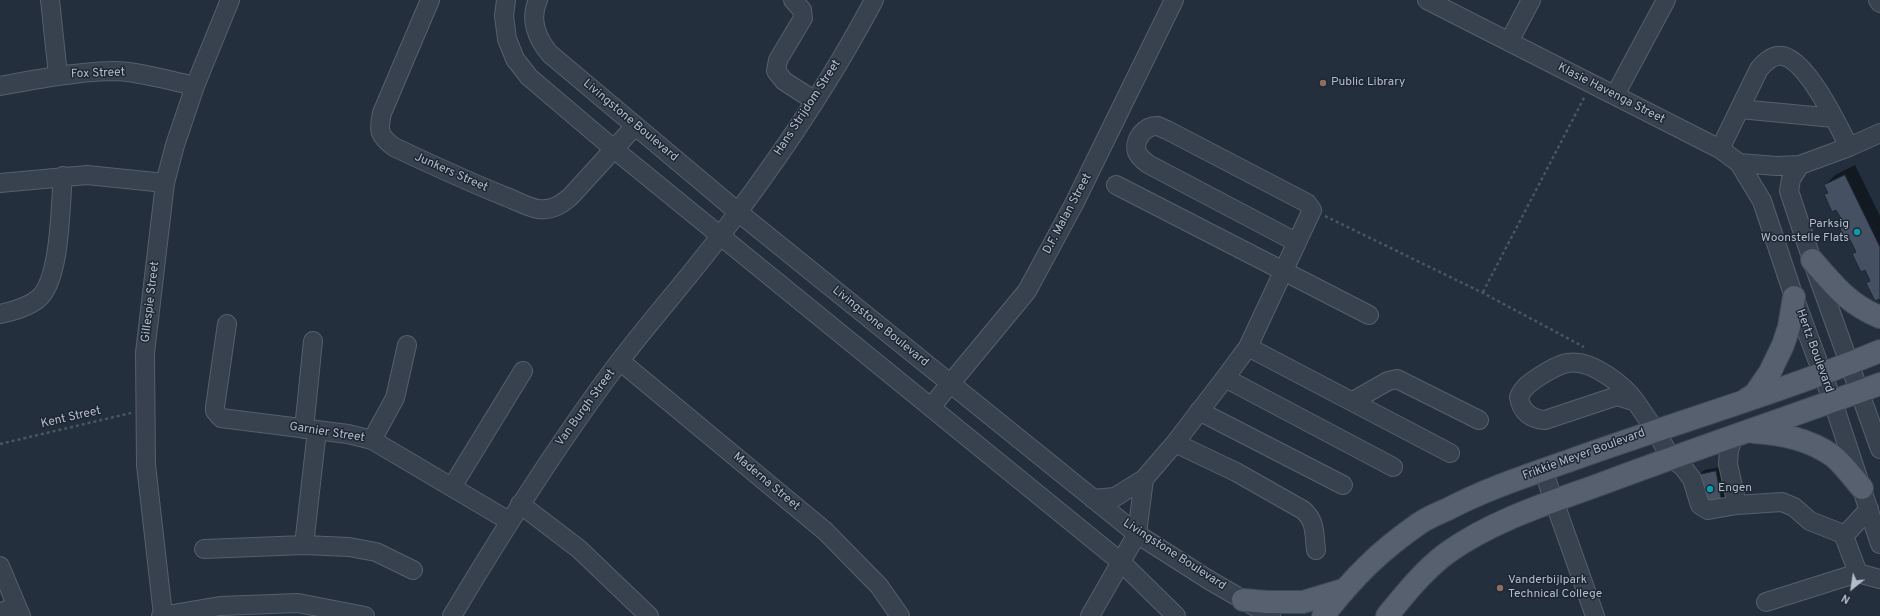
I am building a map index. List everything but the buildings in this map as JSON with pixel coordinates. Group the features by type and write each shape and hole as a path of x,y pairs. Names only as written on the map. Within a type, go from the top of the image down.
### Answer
{"main road":[{"path":"1812,260 1835,287 1852,303 1867,312 1880,317"},
{"path":"1737,404 1755,394 1770,372 1783,345 1794,297"},
{"name":"Frikkie Meyer Boulevard","path":"1322,616 1358,573 1381,552 1421,522 1480,492 1655,430 1737,404 1823,374 1880,351"},
{"path":"1387,616 1415,582 1447,553 1485,529 1671,458 1833,402 1880,384"},
{"path":"1740,434 1781,434 1817,447 1834,457 1862,488"},
{"path":"1243,600 1303,602 1343,590"}],"street":[{"path":"50,0 58,75"},
{"name":"Gillespie Street","path":"162,615 146,465 145,353 165,183 175,145 195,86 230,0"},
{"name":"Junkers Street","path":"430,0 382,113 379,126 380,133 384,140 394,147 476,185 538,209 550,209 560,205 571,196 615,150 635,126"},
{"path":"506,0 504,16 506,31 515,59 529,77 615,150 1122,563 1176,616"},
{"path":"793,0 802,10 803,18 778,60 776,71 784,81 815,100"},
{"name":"Hans Strijdom Street","path":"738,212 815,100 858,31 874,0"},
{"name":"D.F. Malan Street","path":"931,407 950,382 1027,291 1074,204 1174,0"},
{"name":"Klasie Havenga Street","path":"1427,0 1615,94 1720,149 1739,163"},
{"path":"1509,42 1531,0"},
{"path":"1615,94 1666,0"},
{"name":"Livingstone Boulevard","path":"531,2 534,25 542,44 550,54 738,212 1138,534 1209,580 1271,616"},
{"path":"1720,149 1759,69 1769,60 1782,56 1791,59 1806,73 1824,100 1849,147"},
{"name":"Fox Street","path":"0,86 58,75 114,71 134,73 195,86"},
{"path":"1740,109 1834,118"},
{"path":"1093,499 1115,497 1144,479 1175,443 1225,378 1248,347 1282,271 1312,210 1307,203 1167,130 1158,126 1150,127 1144,130 1136,145 1137,152 1148,164 1296,242"},
{"path":"1739,163 1777,166 1800,165 1849,147 1880,133"},
{"name":"Hertz Boulevard","path":"1739,163 1762,201 1794,297 1833,402 1880,544"},
{"path":"1800,165 1791,178 1789,190 1812,260 1880,449"},
{"path":"0,183 63,176 87,175 165,183"},
{"path":"0,314 32,304 40,298 47,288 57,250 63,176"},
{"path":"1116,186 1369,315"},
{"name":"Van Burgh Street","path":"452,616 509,521 569,429 620,361 738,212"},
{"name":"Garnier Street","path":"226,324 215,407 218,415 224,420 311,429 348,434 372,440 509,521"},
{"path":"304,545 311,429 313,341"},
{"path":"372,440 395,398 407,345"},
{"path":"1248,347 1450,453"},
{"name":"Maderna Street","path":"620,361 825,530 879,586 900,616"},
{"path":"1636,402 1617,396 1545,420 1531,417 1522,408 1519,398 1527,384 1544,373 1567,363 1580,364 1594,368 1624,387 1636,402 1655,430 1671,458 1683,467 1692,479 1700,506 1703,509 1708,510 1737,505 1782,502 1794,508 1810,521 1838,532 1844,536 1858,573"},
{"path":"452,487 523,371"},
{"path":"1225,378 1393,467"},
{"path":"1353,401 1388,381 1397,379 1479,420"},
{"path":"1199,411 1343,485"},
{"path":"1737,505 1728,464 1729,450 1740,434"},
{"path":"1175,443 1236,472 1303,510 1310,516 1313,524 1316,550"},
{"path":"1543,470 1553,502 1595,616"},
{"path":"1090,616 1138,534 1144,479"},
{"path":"520,504 579,548 649,616"},
{"path":"1844,536 1869,509"},
{"path":"204,549 304,545 349,547 376,552 413,570"},
{"path":"0,566 12,612"},
{"path":"1766,602 1858,573 1880,579"},
{"path":"162,615 220,606 298,603 365,616"}],"path":[{"path":"1483,293 1591,83"},
{"path":"1312,210 1483,293 1592,351 1594,368"},
{"name":"Kent Street","path":"0,444 145,410"}],"place":[{"name":"Public Library","path":"1323,83"},
{"name":"Parksig Woonstelle Flats","path":"1857,232"},
{"name":"Engen","path":"1710,489"},
{"name":"Vanderbijlpark Technical College","path":"1500,588"}]}
